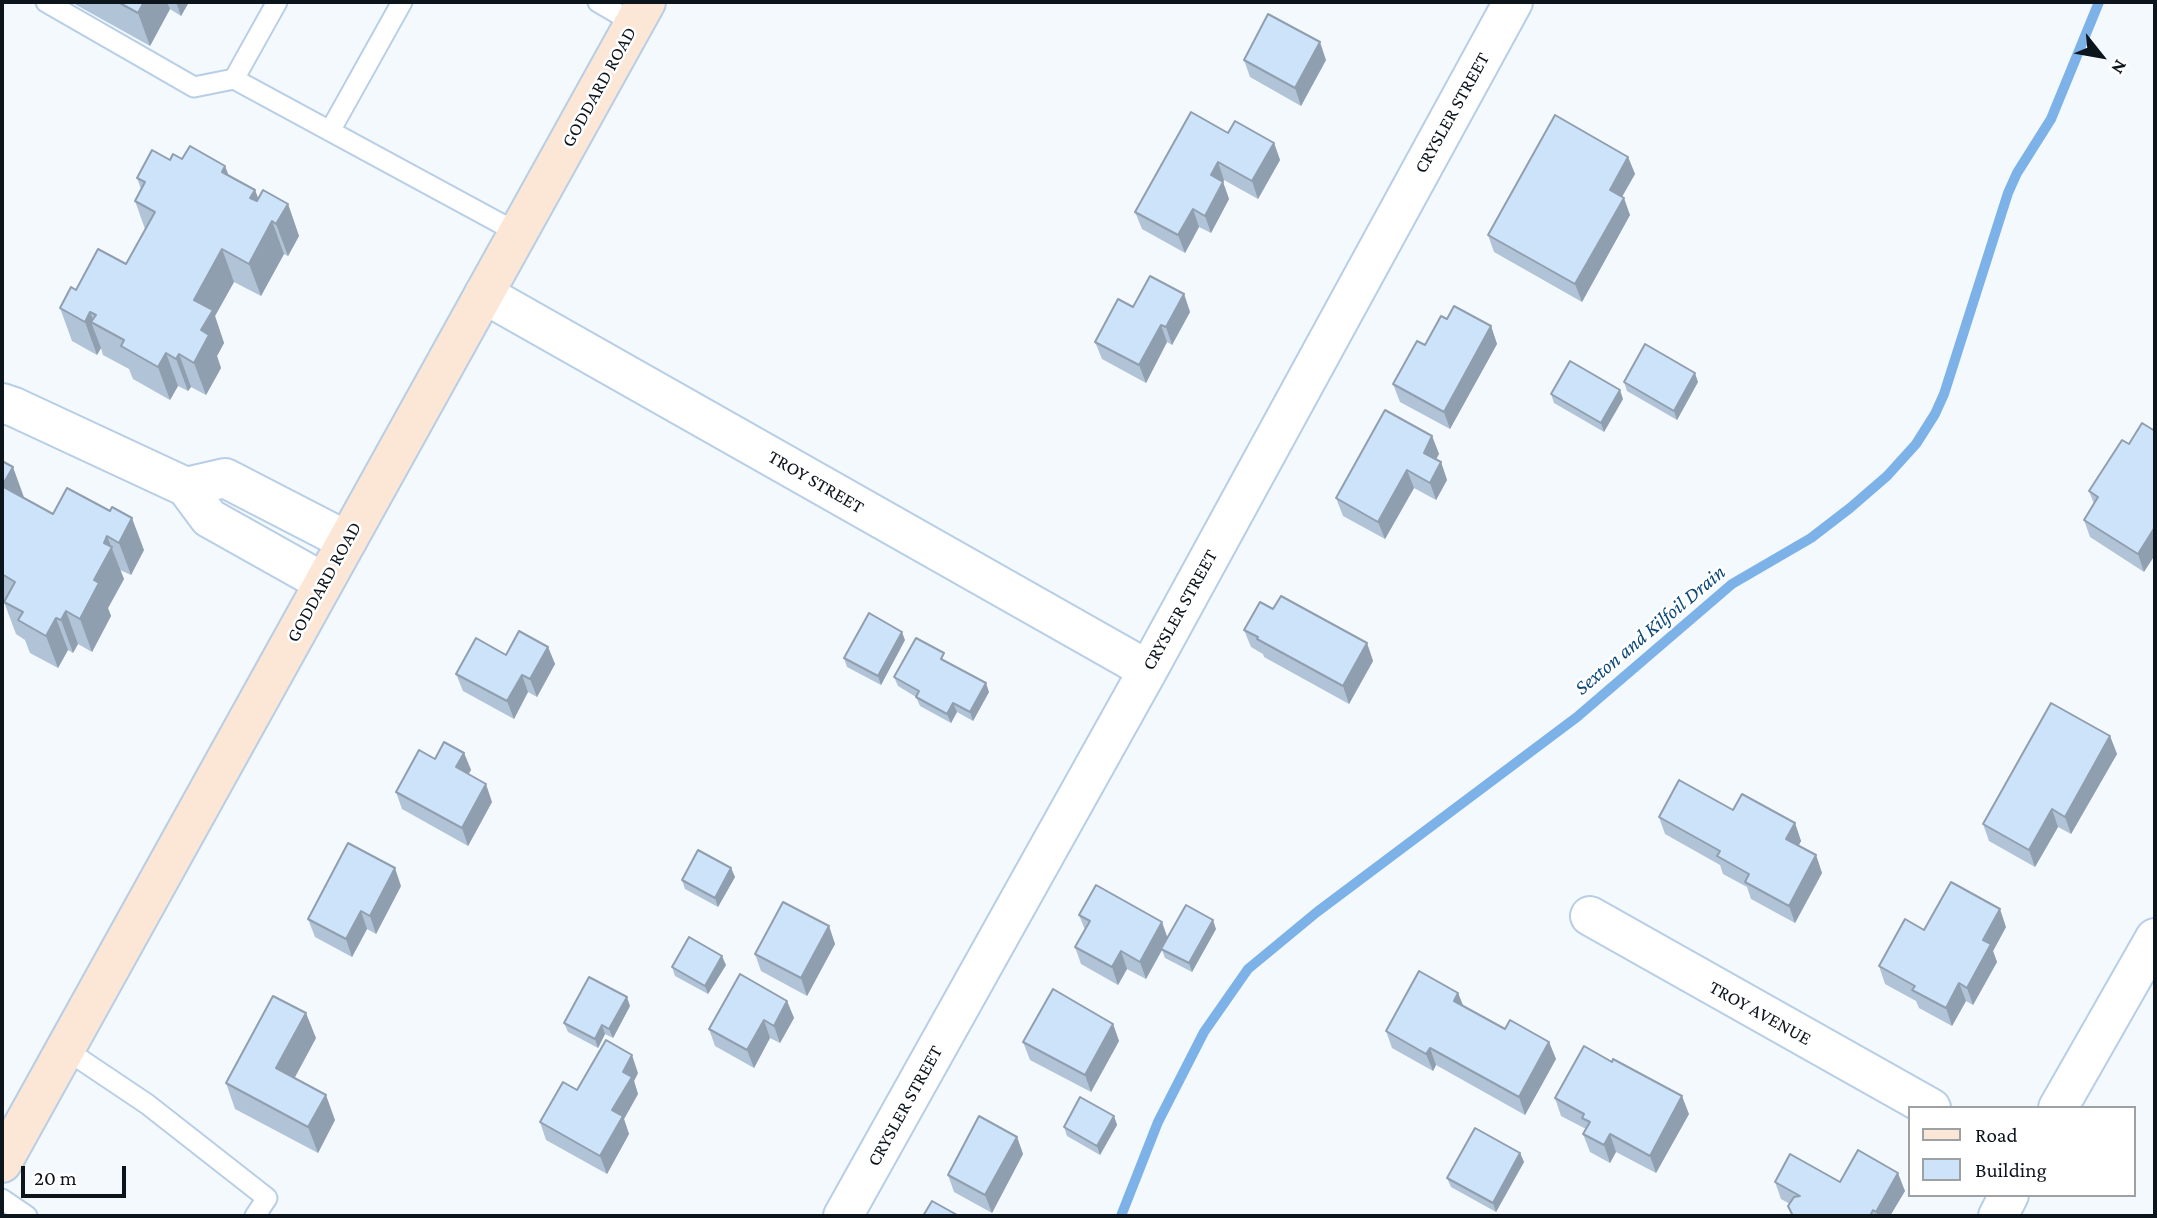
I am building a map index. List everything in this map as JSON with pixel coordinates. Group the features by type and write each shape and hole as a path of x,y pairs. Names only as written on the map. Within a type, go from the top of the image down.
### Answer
{"main road":[{"name":"GODDARD ROAD","path":"2,1163 640,12"}],"street":[{"name":"CRYSLER STREET","path":"843,1216 1148,670 1513,2"},
{"name":"TROY STREET","path":"484,294 1148,670"},
{"path":"2,403 186,487 209,518 323,582"},
{"path":"186,487 225,478 347,541"},
{"name":"TROY AVENUE","path":"1590,916 1927,1106"},
{"path":"2060,1106 2155,938"},
{"path":"1997,1216 2008,1197"}],"lane":[{"path":"46,2 194,87 234,79 518,233"},
{"path":"234,79 277,2"},
{"path":"330,131 402,2"},
{"path":"598,2 640,12"},
{"path":"65,1049 147,1104 267,1198 255,1216"},
{"path":"2,1199 27,1216"}],"building":[{"path":"118,2 144,2 138,13"},
{"path":"1268,14 1320,42 1295,88 1244,60"},
{"path":"1191,112 1228,133 1235,121 1274,143 1252,181 1218,162 1211,175 1223,182 1205,216 1193,209 1178,235 1135,212"},
{"path":"1555,115 1628,157 1610,190 1624,198 1575,284 1488,235"},
{"path":"190,146 225,166 222,172 255,190 250,198 257,201 263,190 288,204 276,224 272,221 249,264 222,249 194,300 213,310 201,330 209,335 194,363 179,354 176,359 166,353 158,367 121,346 124,340 91,322 96,315 90,312 85,322 60,308 71,287 76,290 98,249 126,264 155,212 135,201 145,182 137,178 152,150 170,160 173,154 182,159"},
{"path":"1150,276 1184,294 1166,327 1161,325 1139,365 1095,342 1118,299 1133,307"},
{"path":"1454,306 1491,326 1444,412 1393,384 1417,341 1425,345 1441,316 1447,319"},
{"path":"1645,344 1695,373 1674,411 1624,382"},
{"path":"1570,361 1620,390 1601,423 1551,394"},
{"path":"1385,410 1432,436 1424,453 1441,462 1430,483 1407,470 1378,522 1336,498"},
{"path":"2142,423 2155,431 2155,527 2138,554 2084,520 2098,497 2089,491 2122,440 2129,444"},
{"path":"2,461 13,467 2,486"},
{"path":"2,486 53,514 67,488 110,511 112,507 132,518 119,543 107,536 104,543 112,547 94,580 99,583 80,619 66,611 61,620 56,618 46,636 18,620 23,612 4,602 15,582 2,574"},
{"path":"1281,596 1367,643 1343,686 1244,630 1260,602 1273,609"},
{"path":"869,613 902,632 878,676 844,658"},
{"path":"519,631 548,647 530,679 522,675 507,701 456,674 476,638 506,655"},
{"path":"916,638 944,653 941,659 986,683 970,712 953,703 947,714 916,697 919,691 894,677"},
{"path":"2051,703 2110,736 2065,817 2052,809 2029,850 1983,824"},
{"path":"444,742 464,753 456,767 486,784 462,828 396,792 419,750 435,759"},
{"path":"1679,780 1733,810 1742,794 1795,823 1786,839 1816,855 1789,906 1745,882 1749,874 1717,856 1720,851 1659,817"},
{"path":"348,843 395,868 370,916 361,911 346,939 308,919"},
{"path":"698,850 731,868 715,898 682,880"},
{"path":"1951,882 2000,909 1983,940 1991,944 1967,988 1959,983 1946,1008 1912,990 1915,986 1879,966 1905,919 1924,930"},
{"path":"1096,885 1162,922 1140,962 1121,951 1112,967 1075,947 1090,921 1079,915"},
{"path":"783,902 829,926 801,978 755,954"},
{"path":"1186,905 1213,920 1189,963 1161,949"},
{"path":"689,937 722,956 705,986 672,967"},
{"path":"1419,971 1458,993 1454,1001 1505,1029 1510,1020 1549,1042 1519,1097 1430,1048 1426,1054 1386,1031"},
{"path":"740,974 787,1001 774,1026 764,1020 747,1050 709,1029"},
{"path":"589,977 627,997 609,1029 602,1025 595,1039 564,1023"},
{"path":"1053,989 1113,1024 1085,1075 1023,1042"},
{"path":"273,996 306,1013 276,1068 326,1095 308,1127 226,1083"},
{"path":"606,1040 632,1055 623,1072 632,1077 612,1110 623,1116 600,1156 540,1122 563,1082 577,1090"},
{"path":"1584,1046 1682,1096 1650,1156 1610,1134 1604,1145 1583,1134 1590,1122 1582,1118 1584,1114 1555,1098"},
{"path":"1080,1097 1114,1116 1097,1146 1064,1127"},
{"path":"979,1116 1017,1137 985,1195 948,1175"},
{"path":"1475,1128 1520,1153 1493,1203 1447,1178"},
{"path":"1858,1150 1898,1173 1876,1212 1873,1210 1870,1216 1791,1216 1788,1206 1794,1197 1800,1196 1775,1182 1790,1154 1840,1182"},
{"path":"932,1201 959,1216 923,1216"}],"waterway":[{"name":"Sexton and Kilfoil Drain","path":"1121,1216 1158,1122 1204,1032 1248,969 1317,912 1577,717 1732,584 1811,538 1850,508 1887,476 1916,444 1944,394 2008,193 2017,173 2051,119 2099,2"}]}
